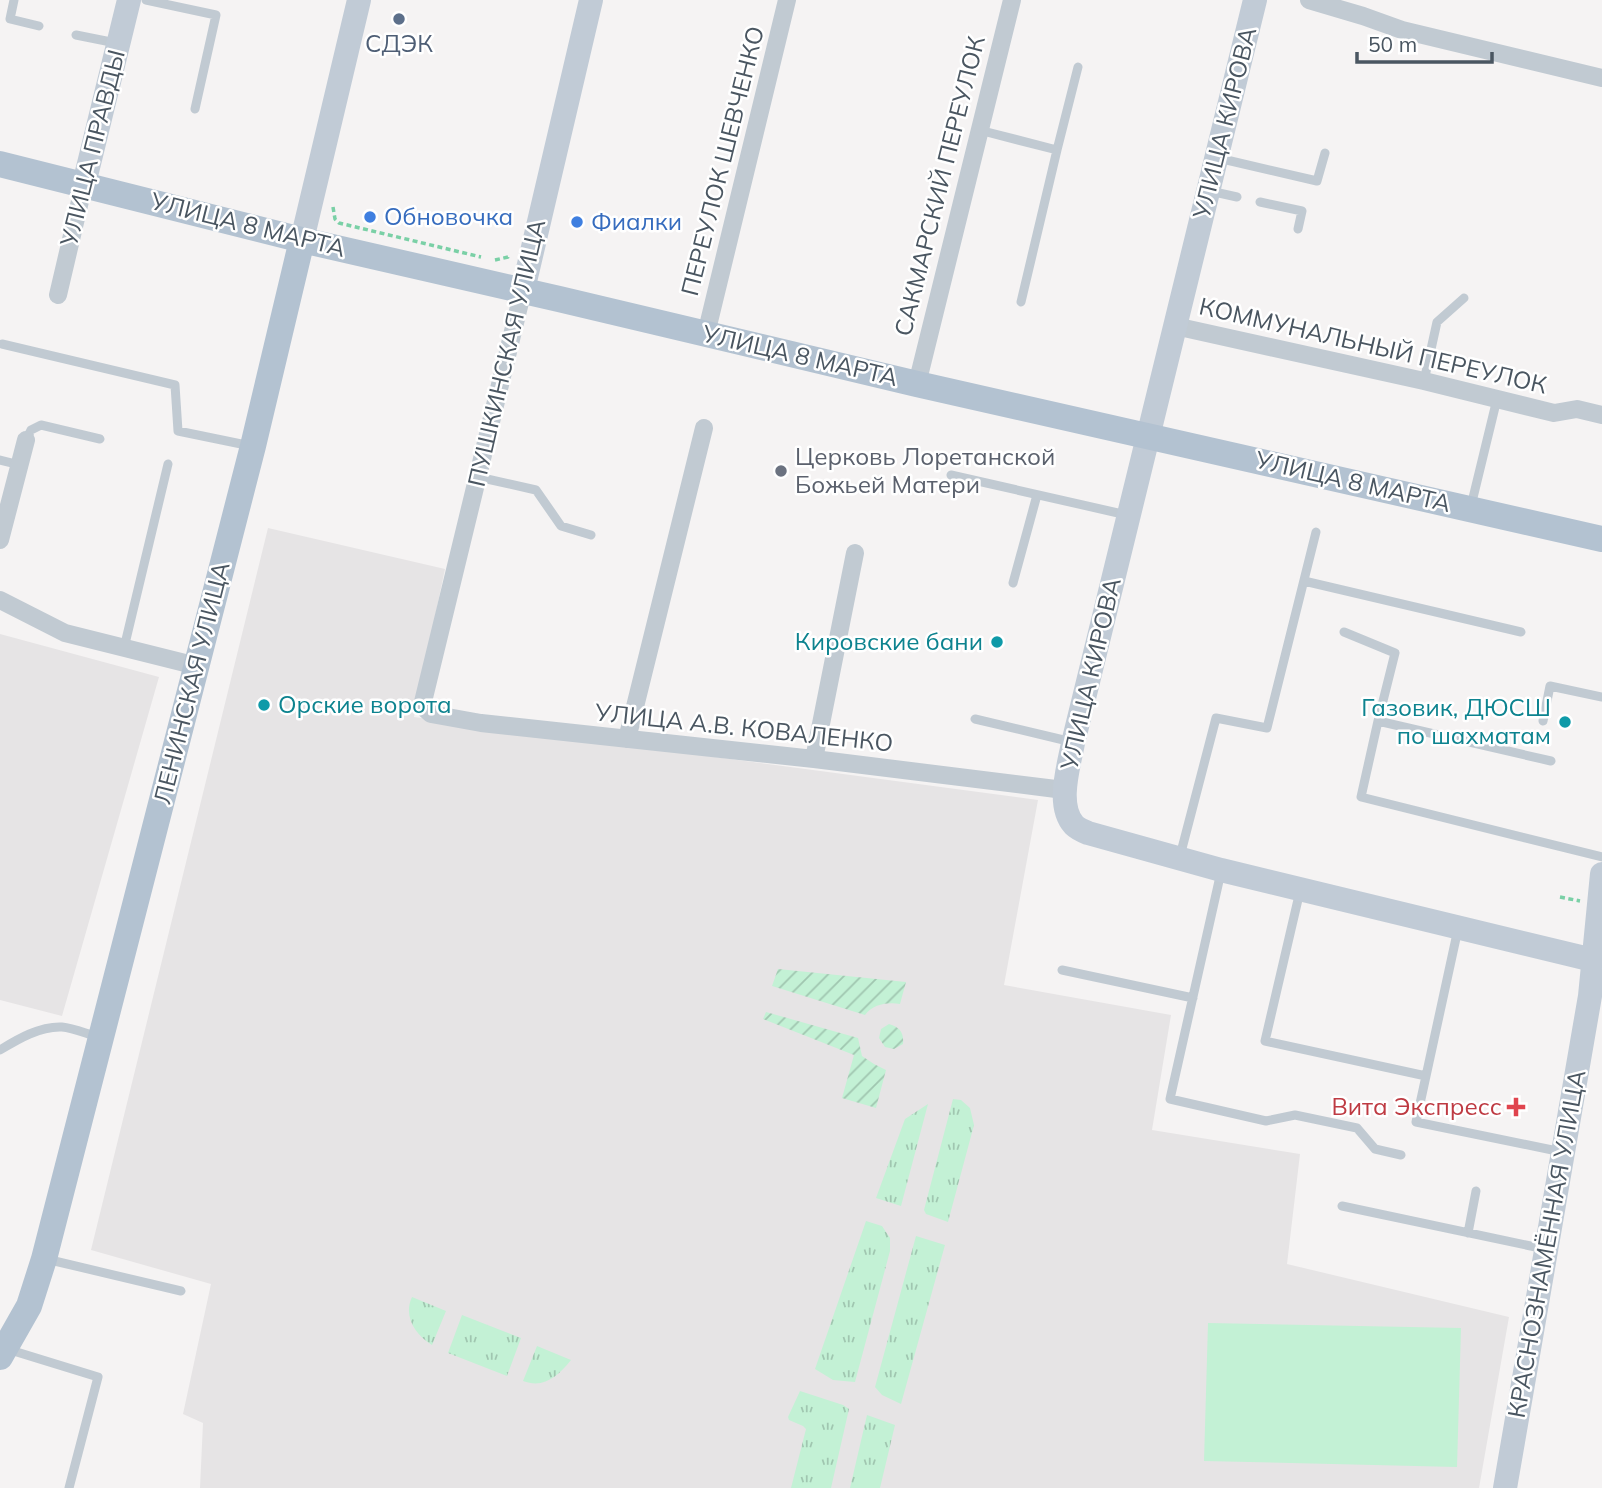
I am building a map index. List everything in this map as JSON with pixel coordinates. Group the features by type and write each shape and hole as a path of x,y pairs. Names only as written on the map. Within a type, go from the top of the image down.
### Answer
{"main road":[{"name":"УЛИЦА ПРАВДЫ","path":"83,184 129,0"},
{"name":"ЛЕНИНСКАЯ УЛИЦА","path":"3,1353 29,1306 44,1259 253,446 359,0"},
{"name":"ПУШКИНСКАЯ УЛИЦА","path":"523,290 591,0"},
{"name":"УЛИЦА КИРОВА","path":"1255,0 1073,743 1064,790 1068,817 1076,827 1088,834 1179,859 1593,960"},
{"name":"УЛИЦА 8 МАРТА","path":"0,164 302,240 917,384 1602,539"},
{"name":"КРАСНОЗНАМЁННАЯ УЛИЦА","path":"1505,1488 1590,996 1602,874"}],"street":[{"name":"ПЕРЕУЛОК ШЕВЧЕНКО","path":"706,334 787,0"},
{"name":"САКМАРСКИЙ ПЕРЕУЛОК","path":"917,384 1012,0"},
{"path":"1308,0 1402,30 1602,78"},
{"name":"УЛИЦА ПРАВДЫ","path":"58,295 83,184"},
{"name":"ПУШКИНСКАЯ УЛИЦА","path":"422,706 523,290"},
{"name":"КОММУНАЛЬНЫЙ ПЕРЕУЛОК","path":"1175,326 1424,381 1554,413 1577,410 1602,415"},
{"path":"627,739 704,428"},
{"path":"0,540 26,440"},
{"path":"814,759 855,553"},
{"path":"0,600 65,633 197,666"},
{"name":"УЛИЦА А.В. КОВАЛЕНКО","path":"422,706 431,714 481,723 814,759 1064,790"}],"lane":[{"path":"14,0 10,19 39,26"},
{"path":"146,0 216,15 195,109"},
{"path":"76,35 118,44"},
{"path":"1021,302 1078,67"},
{"path":"979,130 1057,150"},
{"path":"1216,158 1317,181 1325,153"},
{"path":"1208,191 1237,197"},
{"path":"1260,202 1302,212 1298,229"},
{"path":"1424,381 1437,323 1464,298"},
{"path":"2,344 175,385 178,431 253,446"},
{"path":"1470,509 1497,399"},
{"path":"26,440 31,430 41,425 100,439"},
{"path":"0,460 20,464"},
{"path":"124,648 168,464"},
{"path":"951,475 1129,515"},
{"path":"478,477 536,490 561,526 592,535"},
{"path":"1013,583 1037,495"},
{"path":"1179,859 1216,718 1267,729 1315,532"},
{"path":"1304,581 1521,632"},
{"path":"1344,632 1395,653 1361,797 1602,857"},
{"path":"1543,721 1550,686 1602,697"},
{"path":"975,719 1073,743"},
{"path":"1378,721 1551,761"},
{"path":"1221,870 1170,1100 1266,1121 1294,1115 1357,1128 1375,1149 1401,1154"},
{"path":"1301,890 1265,1041 1426,1076"},
{"path":"1458,928 1416,1122 1564,1152"},
{"path":"1062,970 1193,998"},
{"path":"0,1050 16,1040 44,1029 63,1027 101,1038"},
{"path":"1468,1233 1476,1191"},
{"path":"1342,1206 1547,1250"},
{"path":"44,1259 181,1291"},
{"path":"3,1353 99,1377 69,1488"}],"path":[{"path":"333,202 335,219 339,223 498,261 508,257 512,247"}],"shaded area":[{"path":"268,528 445,569 414,717 1038,800 1004,985 1171,1015 1152,1130 1300,1154 1287,1264 1509,1317 1479,1488 200,1488 203,1423 183,1414 211,1284 91,1250"},
{"path":"0,634 159,677 62,1016 0,1000"}],"green space":[{"path":"778,969 906,982 900,1004 881,1005 872,1008 865,1015 772,986"},
{"path":"766,1012 858,1038 862,1056 886,1070 876,1108 842,1098 854,1055 763,1019"},
{"path":"889,1024 899,1029 903,1037 903,1044 894,1049 885,1047 879,1038 881,1029"},
{"path":"953,1099 961,1100 970,1108 974,1125 948,1222 926,1214 924,1210"},
{"path":"928,1104 901,1206 876,1198 905,1119"},
{"path":"866,1221 882,1226 890,1238 890,1251 855,1382 833,1380 815,1369"},
{"path":"916,1236 945,1245 901,1404 882,1395 875,1387"},
{"path":"412,1297 446,1311 432,1345 420,1336 412,1324 409,1311"},
{"path":"462,1315 521,1338 507,1376 448,1353"},
{"path":"1208,1323 1461,1328 1457,1467 1204,1461"},
{"path":"537,1346 571,1360 550,1380 538,1383 523,1381"},
{"path":"800,1391 849,1409 831,1488 791,1488 806,1429 788,1417"},
{"path":"867,1415 895,1425 880,1488 850,1488"}],"place":[{"name":"СДЭК","path":"399,19"},
{"name":"Обновочка","path":"370,217"},
{"name":"Фиалки","path":"577,222"},
{"name":"Церковь Лоретанской Божьей Матери","path":"781,471"},
{"name":"Кировские бани","path":"997,642"},
{"name":"Орские ворота","path":"264,705"},
{"name":"Газовик, ДЮСШ по шахматам","path":"1565,722"},
{"name":"Вита Экспресс","path":"1516,1107"}]}
